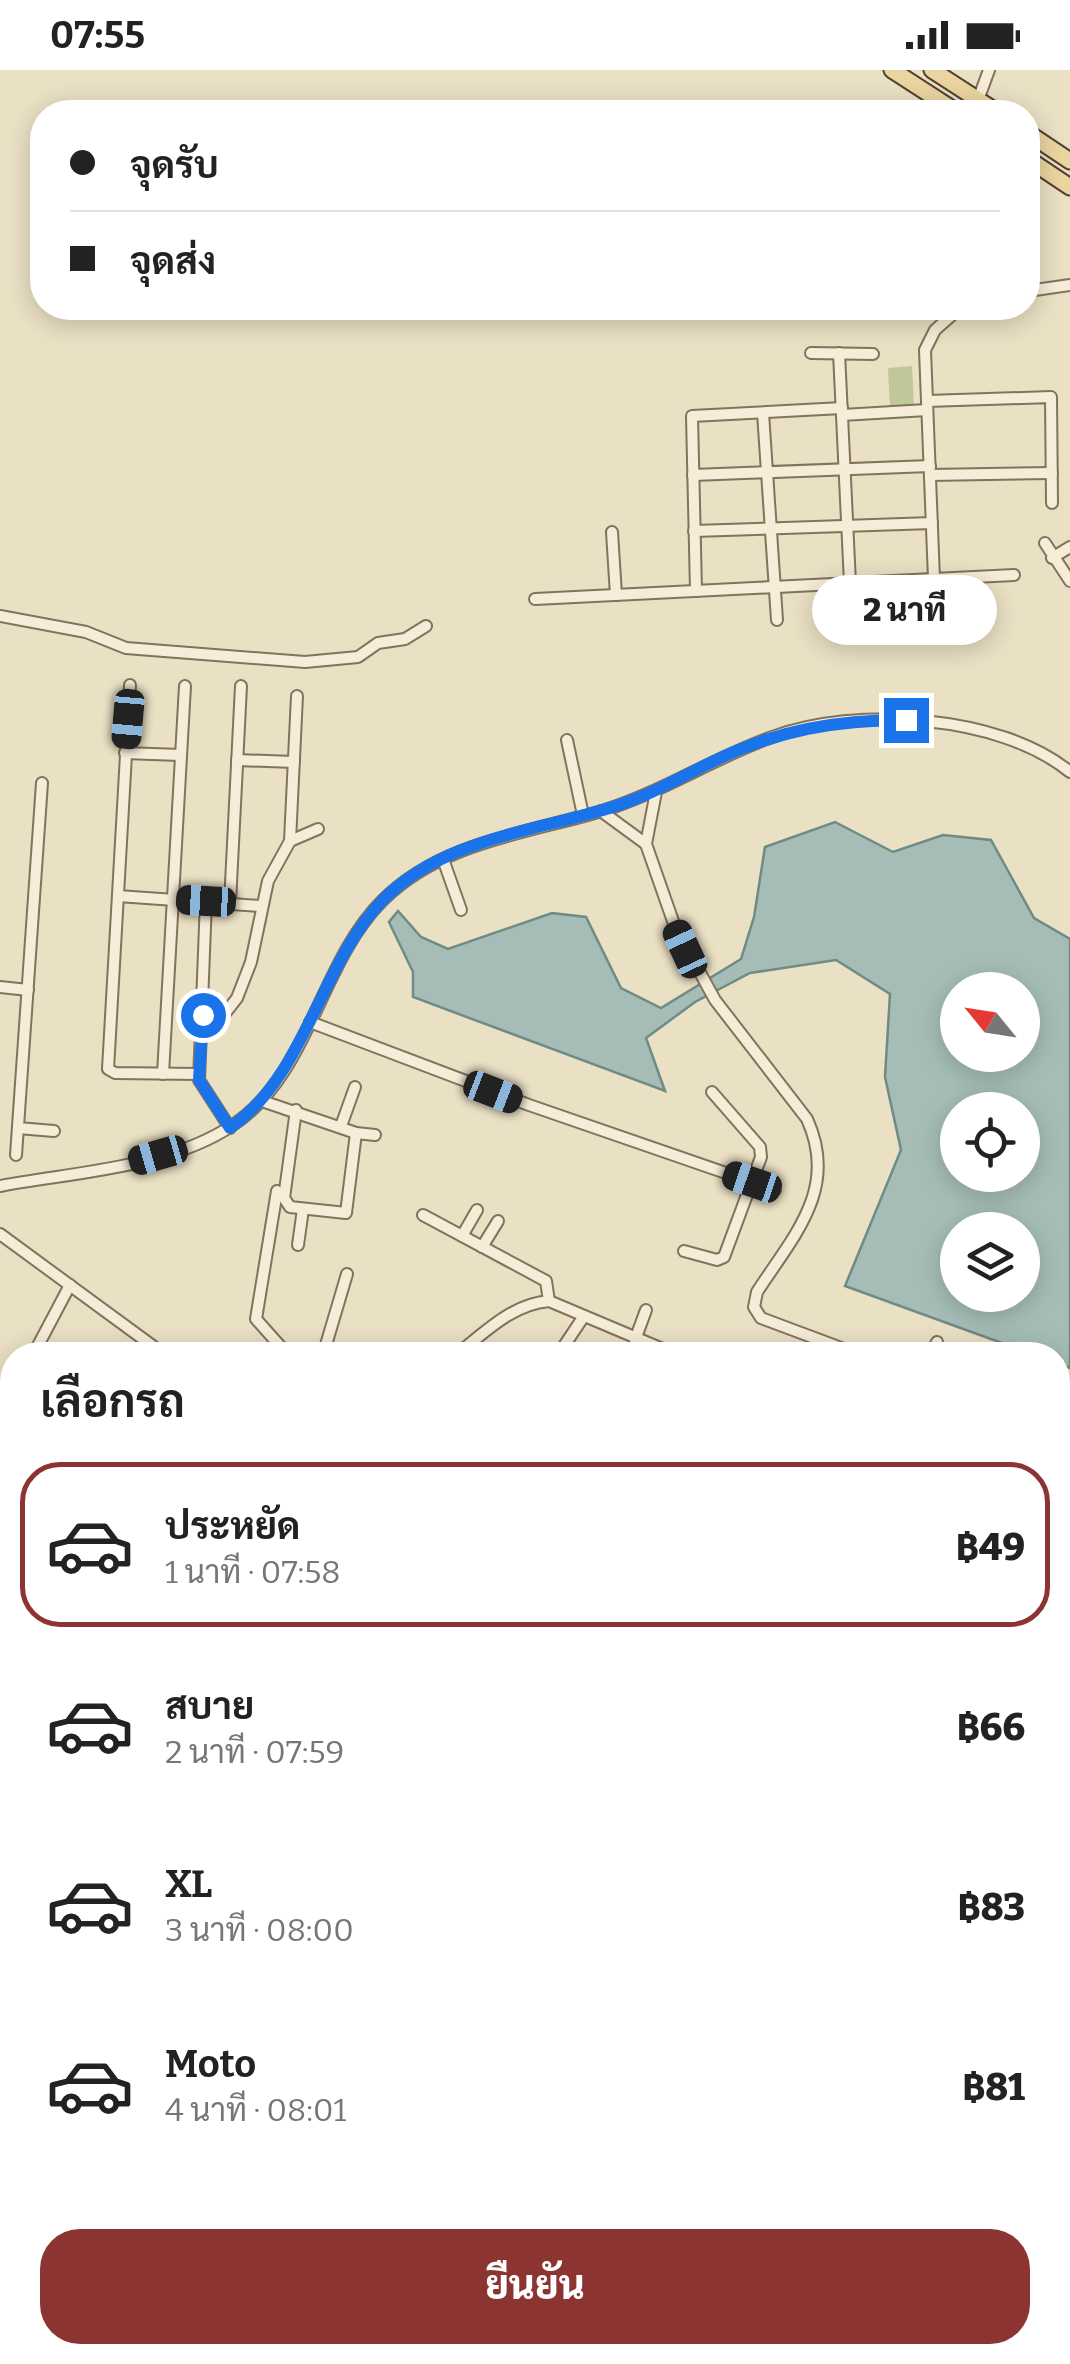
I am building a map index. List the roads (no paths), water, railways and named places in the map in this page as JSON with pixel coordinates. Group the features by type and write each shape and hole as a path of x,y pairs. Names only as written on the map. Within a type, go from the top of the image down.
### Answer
{"main road":[{"path":"892,70 938,100"},
{"path":"932,70 978,100"},
{"path":"1040,140 1070,161"},
{"path":"1040,167 1070,187"}],"street":[{"path":"978,100 989,70"},
{"path":"1040,289 1070,285"},
{"path":"934,579 928,340 948,320"},
{"path":"811,353 873,354"},
{"path":"839,353 850,583"},
{"path":"696,591 692,416 1052,397 1052,503"},
{"path":"763,413 777,620"},
{"path":"694,476 845,470 1052,474"},
{"path":"694,531 932,523"},
{"path":"612,532 616,595"},
{"path":"1045,543 1070,580"},
{"path":"1052,558 1070,547"},
{"path":"536,599 1014,575"},
{"path":"0,616 95,635 126,648 305,662 358,657 378,643 405,639 426,626"},
{"path":"130,685 108,1069 199,1077"},
{"path":"163,1074 185,686"},
{"path":"230,902 241,686"},
{"path":"203,1015 222,1016 237,998 251,962 272,872 290,841 297,696"},
{"path":"3,1183 92,1170 205,1141 230,1128 262,1100 368,917 410,876 443,859 656,792 775,735 848,720 906,720 980,730 1034,748 1070,772"},
{"path":"568,740 583,815"},
{"path":"125,753 180,755"},
{"path":"237,760 294,762"},
{"path":"16,1155 42,783"},
{"path":"646,844 656,792"},
{"path":"601,811 646,844 696,970 807,1119 817,1142 820,1172 812,1204 757,1292 754,1307 761,1318 825,1342"},
{"path":"290,841 318,829"},
{"path":"443,859 460,910"},
{"path":"118,896 261,906"},
{"path":"206,901 199,1077 230,1128"},
{"path":"0,987 28,990"},
{"path":"310,1022 529,1106 776,1190"},
{"path":"341,1126 355,1086"},
{"path":"684,1252 722,1260 730,1248 760,1147 712,1092"},
{"path":"262,1100 356,1133 375,1135"},
{"path":"296,1110 284,1202 303,1209 346,1213 356,1133"},
{"path":"18,1128 54,1131"},
{"path":"276,1191 256,1319 276,1342"},
{"path":"298,1245 303,1209"},
{"path":"462,1236 477,1210"},
{"path":"423,1215 546,1281 548,1301"},
{"path":"482,1247 498,1222"},
{"path":"0,1234 147,1342"},
{"path":"327,1342 347,1274"},
{"path":"40,1342 70,1285"},
{"path":"478,1342 496,1322 533,1302 548,1301 641,1342"},
{"path":"635,1340 646,1310"},
{"path":"567,1342 584,1316"}],"water":[{"path":"835,822 893,852 943,835 991,840 1034,918 1070,939 1070,1342 999,1342 845,1286 901,1150 885,1077 890,994 836,960 750,973 695,1002 646,1038 665,1091 413,997 413,972 389,922 398,911 421,937 448,949 552,913 586,917 621,988 661,1008 741,959 754,917 765,847"}]}
